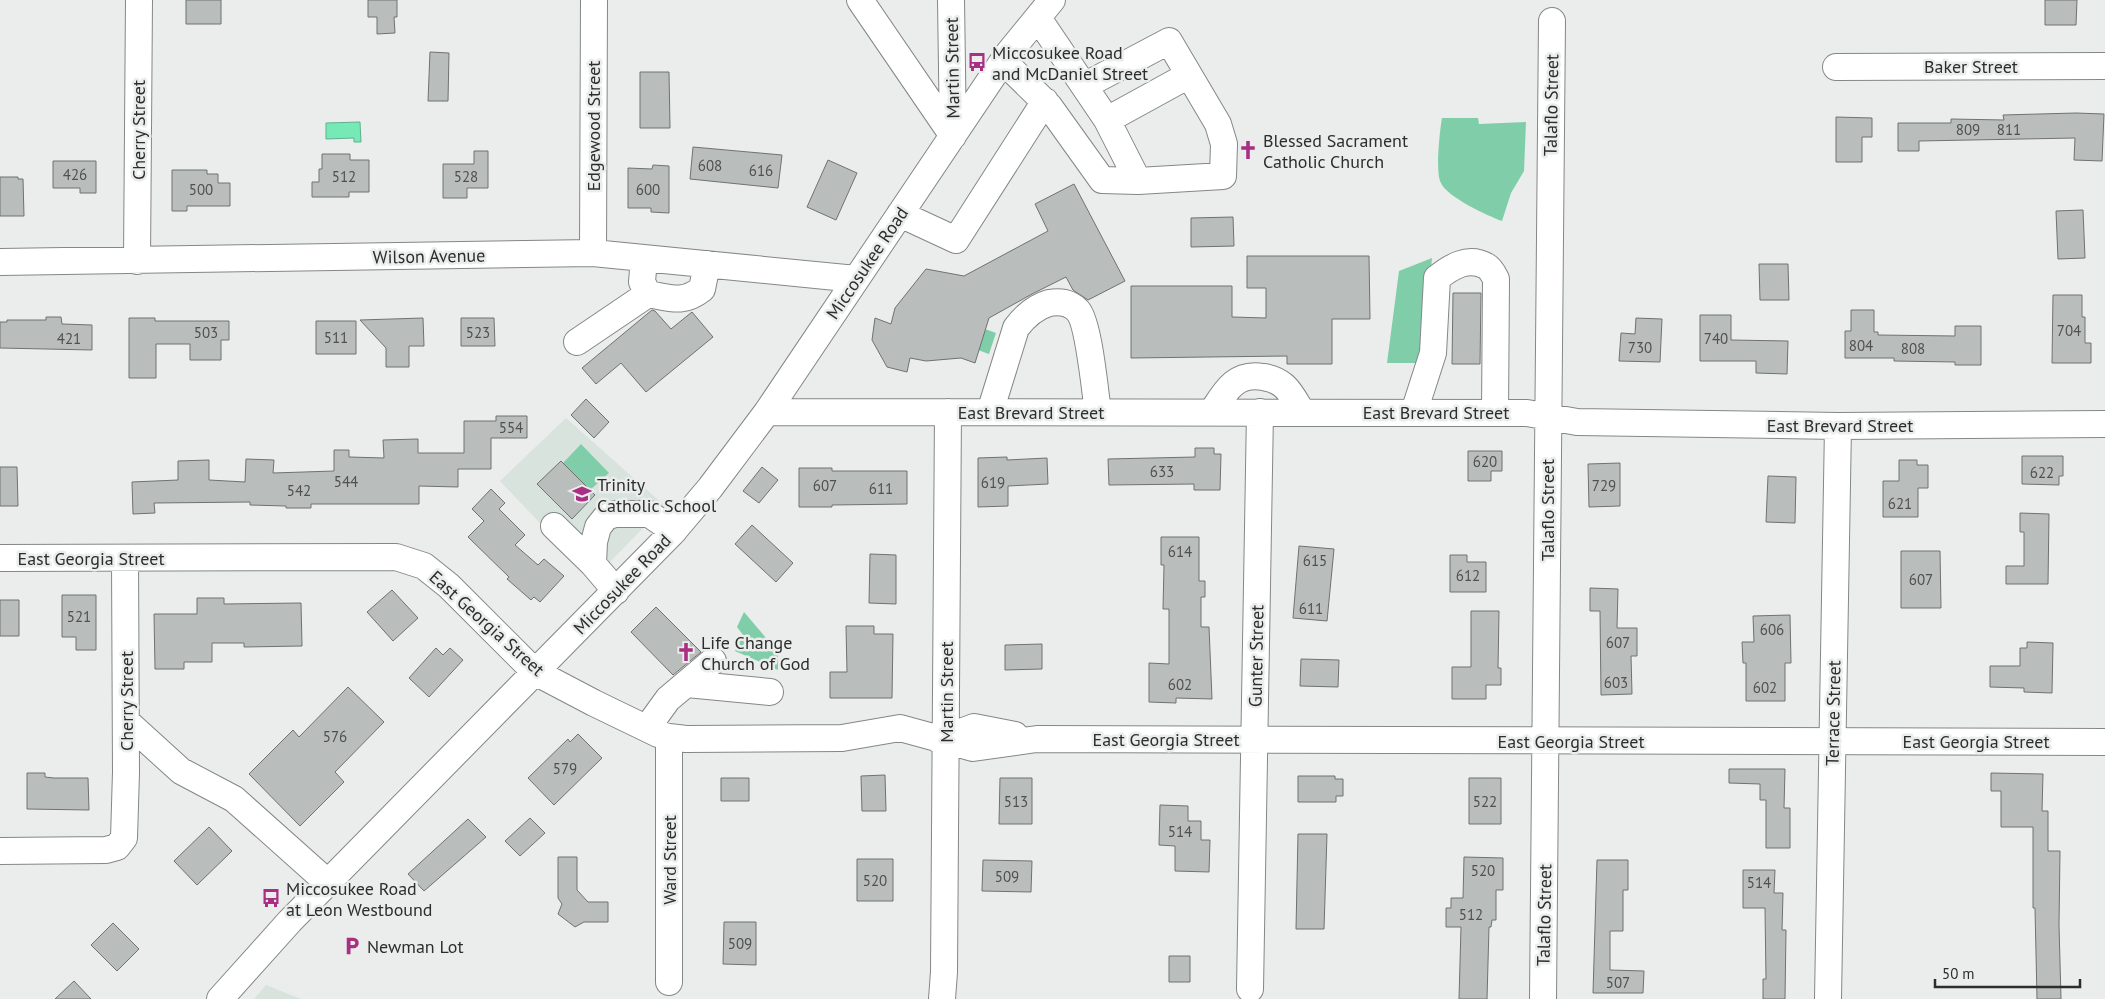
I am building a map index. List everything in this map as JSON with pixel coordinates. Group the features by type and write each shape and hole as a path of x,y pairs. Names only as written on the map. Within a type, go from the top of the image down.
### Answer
{"street":[{"name":"Cherry Street","path":"137,261 139,0"},
{"name":"Edgewood Street","path":"593,252 594,0"},
{"path":"860,0 953,136"},
{"name":"Martin Street","path":"951,0 953,136"},
{"path":"1045,9 1084,86 1107,120 1138,181"},
{"name":"Miccosukee Road","path":"220,999 290,920 674,531 710,488 767,412 1004,61 1045,9"},
{"name":"Talaflo Street","path":"1543,999 1552,21"},
{"path":"1004,61 1045,101 1102,180 1138,181 1223,176 1224,144 1218,124 1169,40 1084,86"},
{"name":"Baker Street","path":"1836,67 2105,66"},
{"path":"1107,120 1189,74"},
{"path":"900,214 956,240 1045,101"},
{"name":"Wilson Avenue","path":"0,262 593,252 856,279"},
{"path":"644,258 642,282 648,294"},
{"path":"1414,412 1433,353 1437,278 1451,267 1469,262 1487,266 1496,278 1495,412"},
{"path":"577,342 648,294 673,298 690,298 702,289 707,264"},
{"path":"990,412 1016,328 1024,317 1042,306 1055,302 1068,303 1078,311 1084,325 1098,412"},
{"path":"1212,412 1226,390 1235,381 1245,377 1258,376 1273,378 1286,387 1302,412"},
{"name":"East Brevard Street","path":"767,412 1527,412 1577,422 1838,426 2105,424"},
{"name":"Martin Street","path":"942,999 944,972 948,412"},
{"name":"Gunter Street","path":"1250,990 1260,412"},
{"name":"Terrace Street","path":"1828,999 1838,426"},
{"path":"593,564 594,542 598,527 606,517 615,514 649,514 674,531"},
{"path":"554,526 593,564 616,590"},
{"name":"East Georgia Street","path":"0,558 334,556 405,558 424,566 449,586 535,672 594,703 658,733 686,739 842,738 901,746 946,739 974,748 1037,739 2105,742"},
{"name":"Cherry Street","path":"0,851 106,850 117,847 124,838 126,721 125,558"},
{"path":"658,733 668,699 713,661"},
{"path":"687,684 770,692"},
{"path":"126,721 181,771 234,799 327,882"},
{"name":"Ward Street","path":"658,733 669,982"}],"shaded area":[{"path":"1442,118 1478,118 1479,124 1526,122 1524,171 1511,193 1502,221 1459,200 1441,183 1438,161"},
{"path":"360,122 361,142 354,142 354,138 326,139 326,123"},
{"path":"1432,258 1422,363 1387,363 1399,271"},
{"path":"985,329 996,333 989,354 978,350"},
{"name":"Trinity Catholic School","path":"566,418 665,506 593,579 500,481"},
{"path":"581,444 609,473 590,490 563,463"},
{"path":"744,612 778,652 778,670 735,651 743,635 737,627"},
{"path":"266,985 301,999 254,999"}],"building":[{"path":"186,0 221,0 221,24 186,24"},
{"path":"368,0 397,0 397,17 394,17 395,33 377,34 377,17 368,17"},
{"path":"2045,0 2077,0 2076,25 2045,25"},
{"path":"430,52 449,53 448,101 428,101"},
{"path":"640,72 669,72 670,128 640,128"},
{"path":"2104,114 2102,161 2074,160 2075,138 1919,141 1919,151 1898,151 1898,123 1951,123 1951,119 2004,120 2003,115"},
{"path":"1836,117 1872,118 1872,137 1862,137 1862,162 1836,162"},
{"path":"693,147 782,155 778,188 690,179"},
{"path":"474,151 488,151 488,188 467,188 467,198 443,198 443,164 474,164"},
{"path":"322,154 350,154 350,160 369,160 369,192 349,192 349,197 312,197 312,182 319,182 319,169 322,169"},
{"path":"828,160 857,173 836,220 807,207"},
{"path":"53,161 96,161 96,193 80,193 80,188 53,188"},
{"path":"653,165 669,166 669,213 651,212 651,208 628,208 628,168 652,169"},
{"path":"172,170 207,170 207,174 218,174 218,183 230,183 230,206 187,206 187,211 172,211"},
{"path":"0,177 18,177 18,179 23,179 24,216 0,216"},
{"path":"1074,184 1125,281 1088,300 1073,290 1066,277 1032,294 989,318 975,363 961,358 926,361 910,358 907,372 887,367 872,340 875,318 891,324 895,308 926,269 964,276 1048,231 1035,204"},
{"path":"2083,210 2085,258 2058,259 2056,211"},
{"path":"1233,217 1234,246 1191,247 1191,218"},
{"path":"1247,256 1369,256 1370,319 1332,319 1332,364 1287,364 1287,356 1131,358 1131,286 1232,286 1232,317 1266,318 1266,288 1247,288"},
{"path":"1759,264 1788,264 1789,300 1760,300"},
{"path":"1453,293 1481,293 1480,364 1452,364"},
{"path":"2053,295 2082,295 2082,317 2085,317 2085,343 2091,343 2091,363 2052,363"},
{"path":"652,310 671,329 692,312 713,337 646,392 621,363 596,384 582,368"},
{"path":"1851,310 1874,310 1874,332 1878,332 1878,335 1955,336 1955,326 1981,326 1981,365 1955,365 1955,362 1894,361 1894,358 1845,358 1845,331 1851,331"},
{"path":"1700,315 1731,315 1731,340 1788,341 1787,374 1756,373 1756,361 1700,361"},
{"path":"46,317 61,317 62,324 92,325 92,350 0,348 0,322 7,322 7,320 46,320"},
{"path":"129,318 155,318 155,321 229,321 229,340 221,340 221,360 190,360 190,344 156,344 156,378 129,378"},
{"path":"423,318 424,346 409,346 409,367 386,367 386,348 360,320"},
{"path":"461,318 494,318 495,346 461,346"},
{"path":"1636,318 1662,319 1660,362 1619,361 1621,333 1635,334"},
{"path":"316,321 356,321 356,354 316,354"},
{"path":"586,399 609,422 594,438 571,415"},
{"path":"496,416 527,416 527,438 491,438 491,469 458,469 458,487 419,486 419,504 311,504 311,508 286,508 286,506 250,505 250,502 154,503 155,513 133,514 132,482 178,480 178,461 209,460 209,480 245,482 246,459 274,460 273,473 334,471 334,450 349,450 349,457 384,458 383,440 418,439 418,453 464,453 464,421 496,421"},
{"path":"1195,448 1214,448 1214,454 1221,454 1220,490 1194,490 1194,484 1109,485 1108,459 1195,457"},
{"path":"1468,451 1502,451 1502,471 1491,471 1491,481 1468,481"},
{"path":"2022,456 2063,456 2063,476 2059,476 2059,485 2022,484"},
{"path":"1007,457 1007,460 1047,458 1048,484 1008,486 1008,506 978,507 978,458"},
{"path":"1899,460 1917,460 1917,465 1928,465 1928,488 1918,488 1918,517 1883,517 1883,481 1899,481"},
{"path":"561,461 595,495 572,519 537,484"},
{"path":"1620,463 1620,506 1589,507 1588,464"},
{"path":"0,467 17,467 18,506 0,506"},
{"path":"762,467 778,480 759,503 743,491"},
{"path":"799,468 832,468 832,471 907,471 907,504 799,507"},
{"path":"1768,476 1796,477 1795,523 1766,522"},
{"path":"491,489 505,503 499,509 525,535 515,545 538,565 544,559 564,576 540,602 534,597 531,600 507,579 509,577 468,537 484,521 472,509"},
{"path":"2020,513 2049,514 2048,584 2006,584 2006,566 2024,566 2024,532 2020,532"},
{"path":"752,525 793,563 776,582 735,544"},
{"path":"1161,537 1199,537 1199,581 1205,581 1205,597 1201,597 1201,627 1209,627 1212,699 1176,698 1176,703 1149,702 1149,663 1169,664 1169,609 1163,609 1164,565 1161,565"},
{"path":"1299,546 1334,549 1327,621 1293,618"},
{"path":"1901,551 1940,551 1941,608 1901,608"},
{"path":"870,554 896,555 896,604 869,603"},
{"path":"1450,555 1467,555 1467,562 1486,562 1486,592 1450,592"},
{"path":"1590,588 1618,589 1617,628 1637,628 1637,656 1631,656 1632,694 1601,695 1600,611 1590,611"},
{"path":"392,590 418,618 393,641 367,612"},
{"path":"62,595 96,595 96,650 76,650 76,637 62,637"},
{"path":"197,598 224,598 224,604 301,603 302,646 244,647 244,643 212,643 212,662 184,662 184,669 155,669 154,614 197,614"},
{"path":"0,600 19,600 19,636 0,636"},
{"path":"656,607 701,652 673,675 631,632"},
{"path":"1471,611 1499,611 1498,668 1501,668 1501,685 1486,685 1486,699 1452,699 1452,667 1471,667"},
{"path":"1790,615 1791,663 1785,663 1785,701 1746,701 1746,663 1743,663 1742,642 1754,642 1753,616"},
{"path":"846,626 874,626 874,634 893,634 892,698 830,698 830,672 847,672"},
{"path":"2027,642 2053,643 2052,693 2024,692 2024,688 1990,687 1990,666 2020,666 2020,648 2027,648"},
{"path":"1042,644 1042,669 1005,670 1005,645"},
{"path":"436,648 443,655 450,648 463,660 429,697 409,678"},
{"path":"1301,659 1339,660 1338,687 1300,686"},
{"path":"348,687 384,722 335,772 344,782 300,826 249,774 293,730 299,737"},
{"path":"578,734 602,758 554,805 528,778 568,739 570,742"},
{"path":"1729,769 1785,769 1784,808 1790,808 1790,848 1766,848 1766,800 1760,800 1760,784 1729,783"},
{"path":"27,773 45,773 45,777 54,778 88,778 89,810 27,809"},
{"path":"1991,773 2043,774 2042,811 2048,811 2048,851 2060,851 2061,999 2037,999 2035,908 2033,908 2033,827 2001,827 2001,791 1991,791"},
{"path":"885,775 886,811 862,811 861,776"},
{"path":"1298,776 1335,776 1335,779 1343,779 1343,796 1336,796 1336,802 1298,802"},
{"path":"721,778 749,778 749,801 721,801"},
{"path":"1000,778 1032,778 1032,824 999,824"},
{"path":"1469,778 1501,778 1501,824 1469,824"},
{"path":"1160,805 1188,806 1188,821 1201,821 1201,840 1210,840 1209,872 1175,871 1175,846 1159,845"},
{"path":"530,818 545,833 520,856 505,841"},
{"path":"468,819 486,837 424,891 408,874"},
{"path":"209,827 232,851 197,885 174,861"},
{"path":"1298,834 1327,834 1324,929 1296,929"},
{"path":"558,857 577,857 577,890 588,902 608,902 608,922 584,922 575,927 558,914 562,904 558,898"},
{"path":"1464,857 1503,858 1503,890 1496,890 1496,920 1492,920 1491,927 1489,927 1487,999 1459,999 1461,927 1446,927 1446,908 1451,908 1451,898 1463,898"},
{"path":"857,859 893,859 893,901 857,901"},
{"path":"983,860 1032,861 1031,892 982,891"},
{"path":"1597,860 1628,860 1628,890 1623,890 1623,931 1610,931 1610,970 1644,971 1643,993 1593,993"},
{"path":"1743,870 1775,870 1774,893 1783,893 1782,930 1786,930 1785,999 1763,999 1763,979 1766,979 1765,908 1743,908"},
{"path":"724,922 756,922 756,965 723,964"},
{"path":"113,923 139,949 117,971 91,945"},
{"path":"1169,956 1190,956 1190,982 1169,982"},
{"path":"74,981 91,999 55,999"}],"place":[{"name":"Miccosukee Road and McDaniel Street","path":"977,62"},
{"name":"Blessed Sacrament Catholic Church","path":"1248,150"},
{"name":"Trinity Catholic School","path":"582,494"},
{"name":"Life Change Church of God","path":"686,652"},
{"name":"Miccosukee Road at Leon Westbound","path":"271,898"},
{"name":"Newman Lot","path":"352,946"}]}
